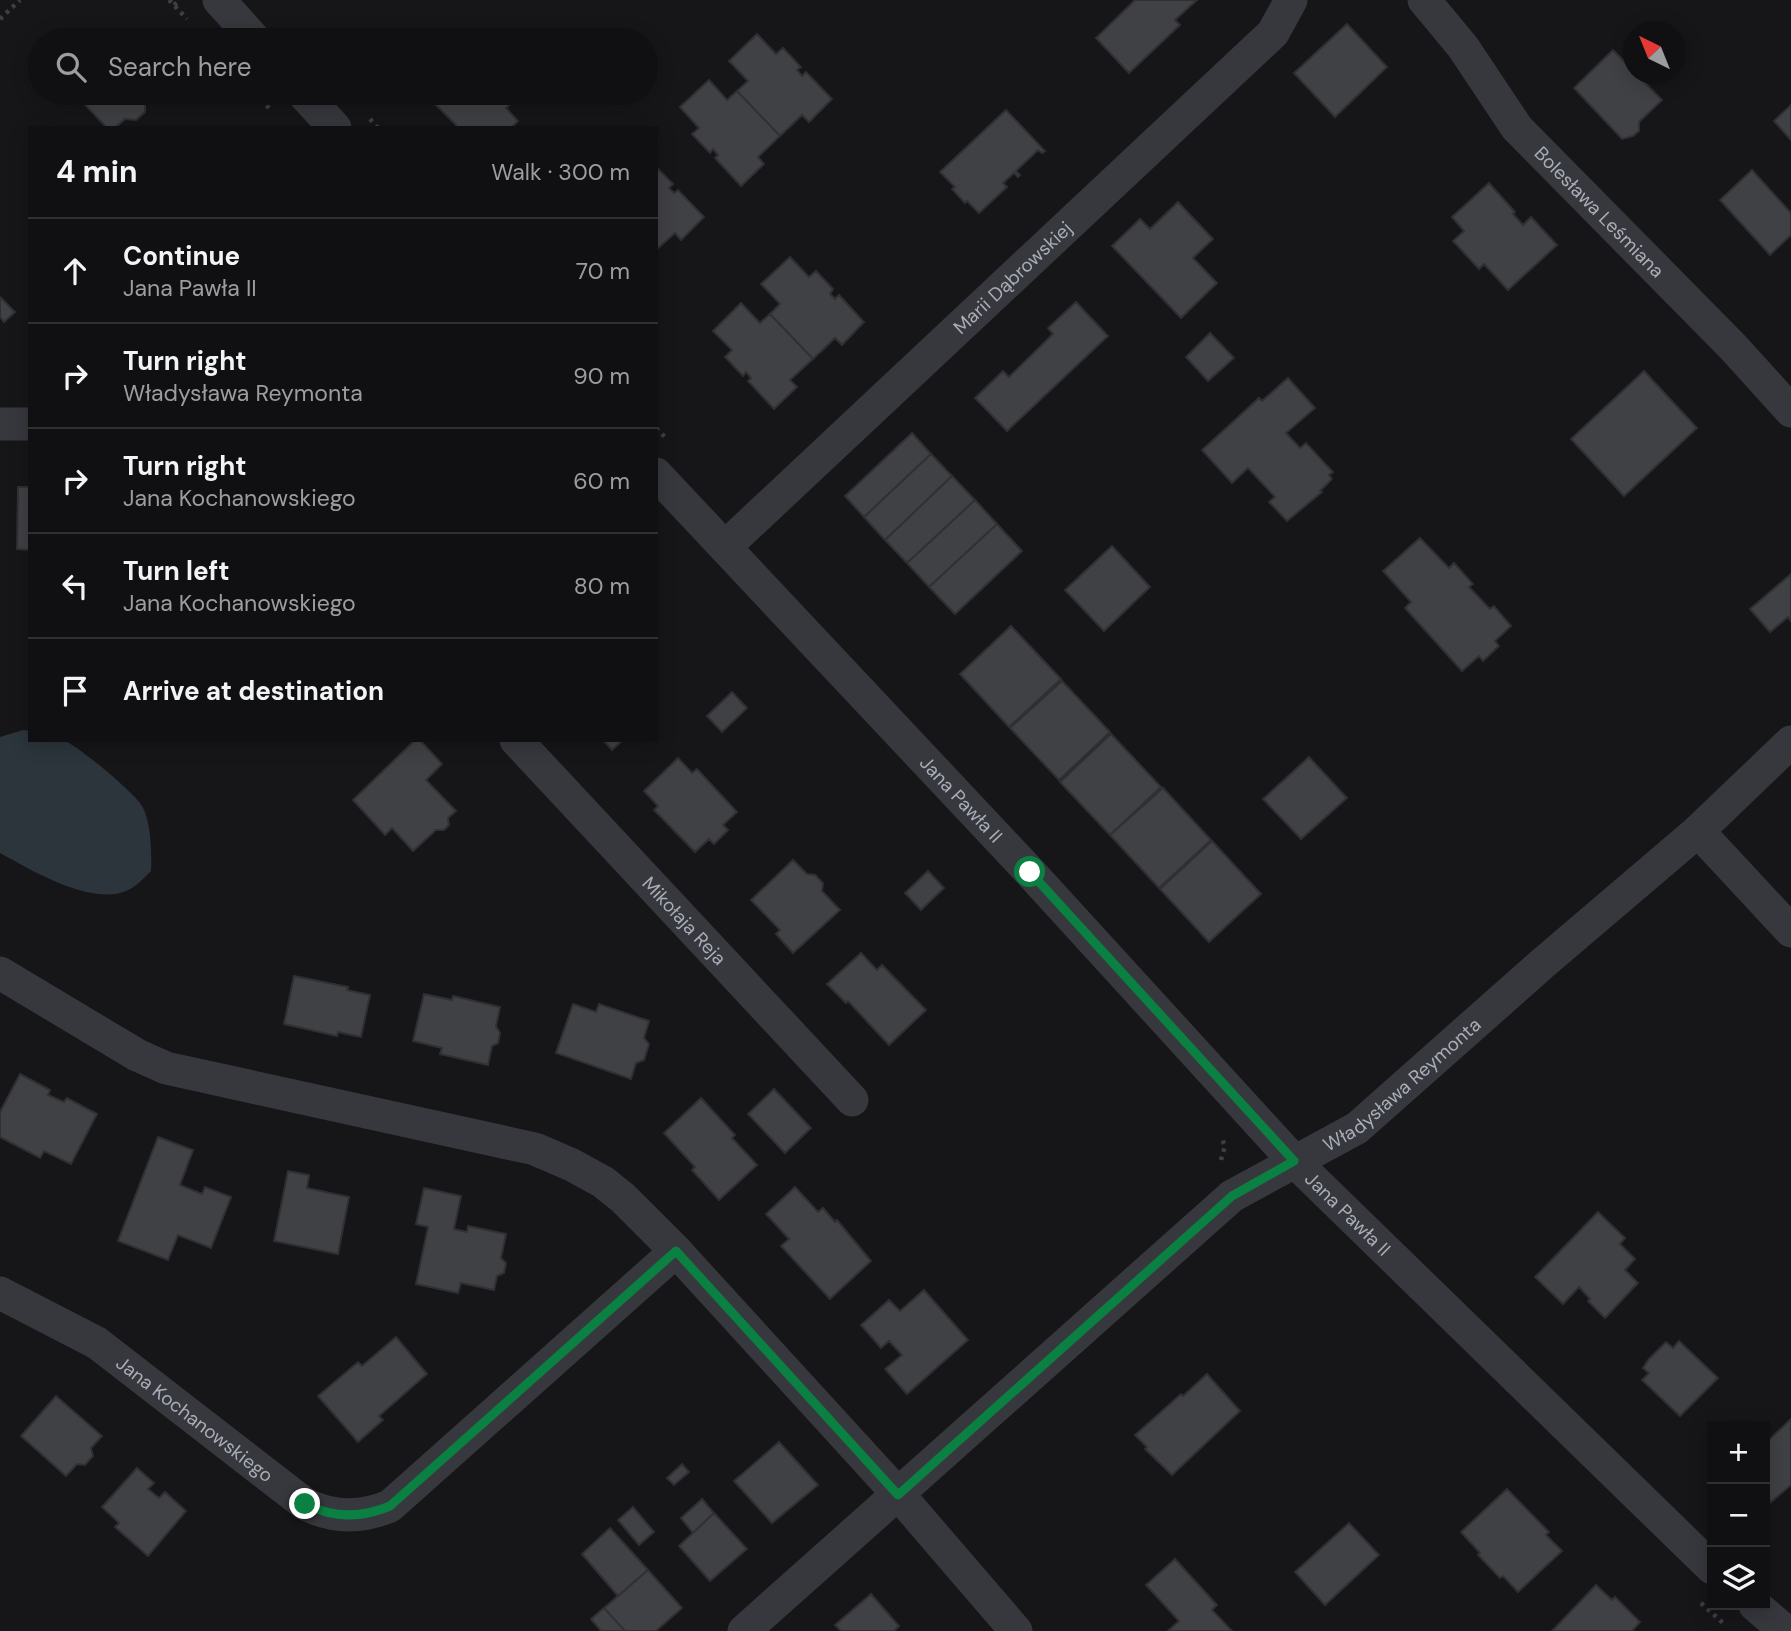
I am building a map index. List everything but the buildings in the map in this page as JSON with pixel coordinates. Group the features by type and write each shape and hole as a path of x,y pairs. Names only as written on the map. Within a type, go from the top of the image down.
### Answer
{"street":[{"path":"219,0 244,28"},
{"name":"Marii Dąbrowskiej","path":"724,547 1273,33 1291,0"},
{"name":"Bolesława Leśmiana","path":"1424,0 1463,47 1517,128 1733,347 1791,411"},
{"path":"314,105 333,126"},
{"path":"0,424 28,424"},
{"name":"Jana Pawła II","path":"658,476 1030,872 1294,1161 1707,1563"},
{"name":"Mikołaja Reja","path":"518,742 852,1100"},
{"name":"Władysława Reymonta","path":"744,1631 1232,1196 1357,1128 1542,964 1698,831 1791,742"},
{"path":"1698,831 1791,931"},
{"path":"0,973 137,1055 166,1068 534,1149 572,1164 603,1182 623,1198 676,1251 898,1495 1017,1631"},
{"name":"Jana Kochanowskiego","path":"0,1293 97,1343 305,1504 320,1511 358,1515 390,1506 676,1251"},
{"path":"1761,1610 1785,1631"}],"path":[{"path":"0,19 20,0"},
{"path":"174,5 180,0"}],"shaded area":[{"path":"23,730 28,731 28,742 68,742 118,781 145,812 151,847 151,871 126,891 96,894 62,884 0,853 0,737"}],"route":[{"path":"305,1504 320,1511 358,1515 390,1506 676,1251 898,1495 1232,1196 1294,1161 1030,872"}]}
